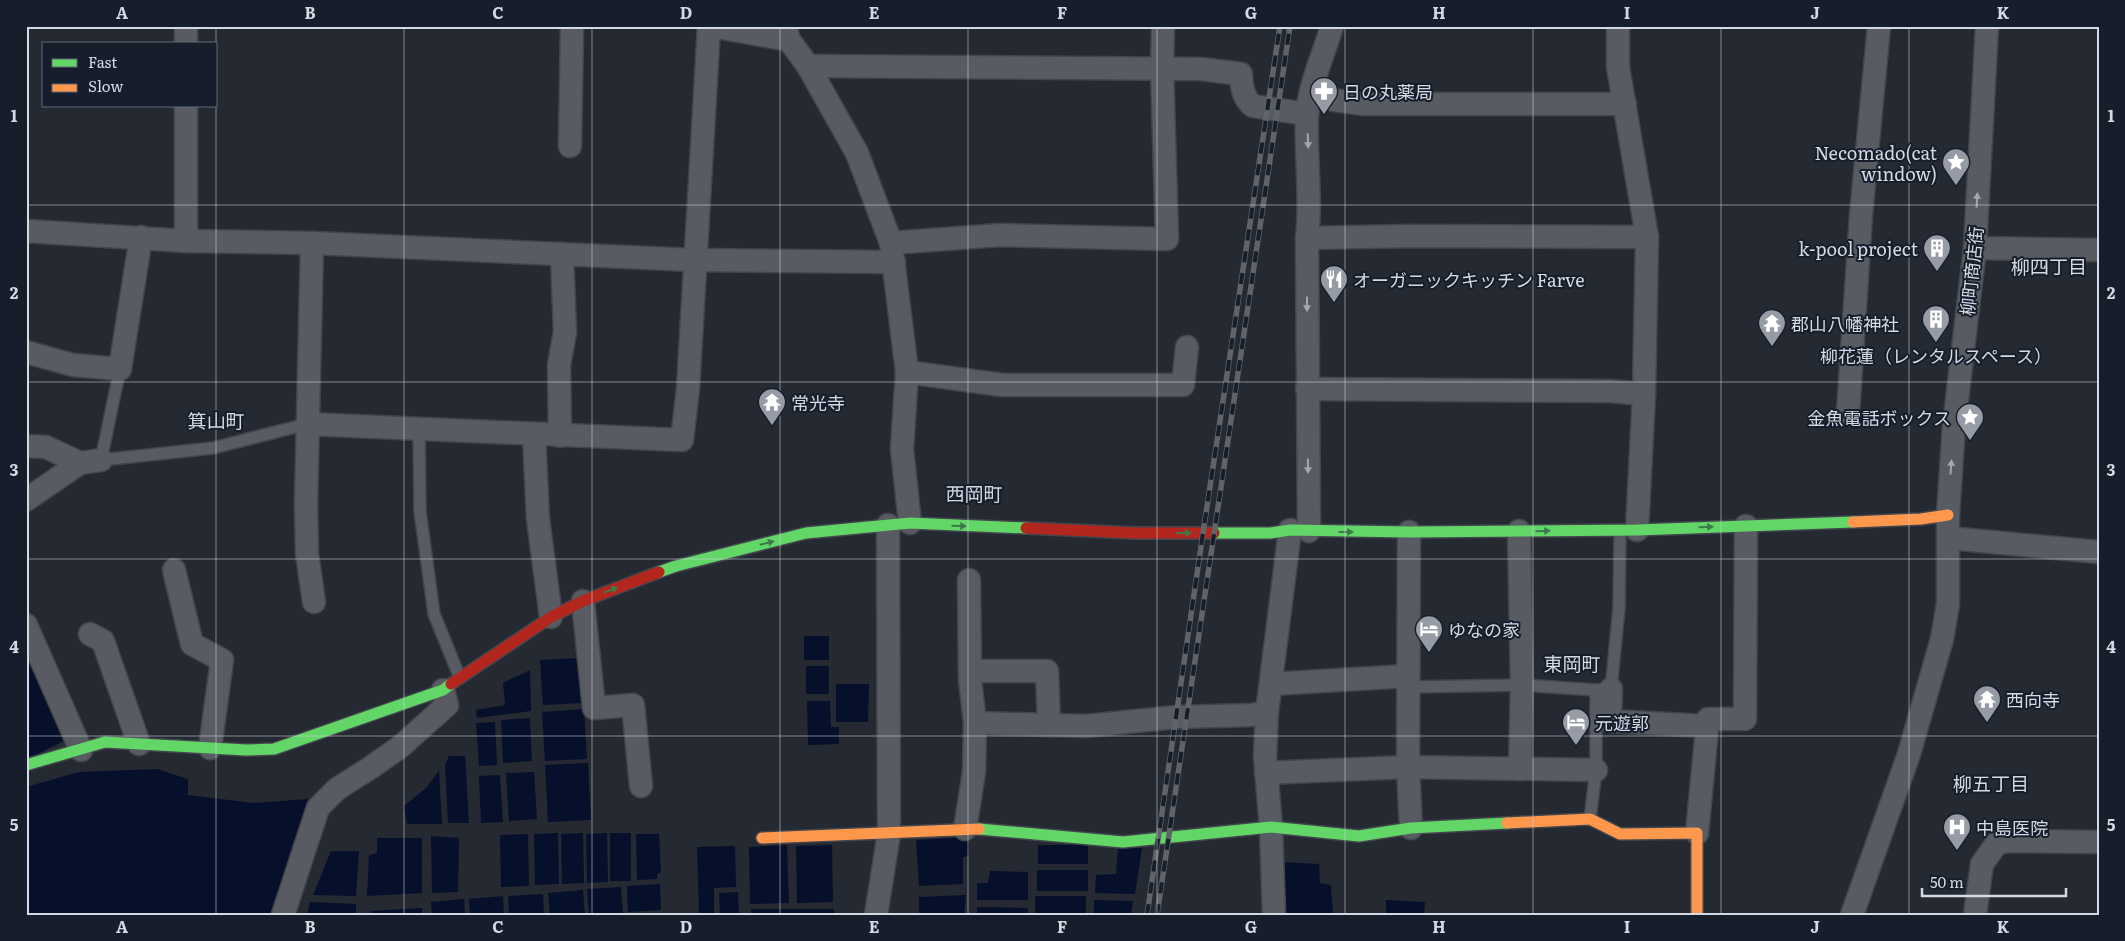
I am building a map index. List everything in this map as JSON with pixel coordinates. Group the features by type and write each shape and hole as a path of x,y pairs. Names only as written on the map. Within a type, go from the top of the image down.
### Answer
{"street":[{"path":"186,26 186,42"},
{"path":"570,146 572,26"},
{"path":"307,424 682,440 688,389 694,260 710,26 787,33 808,66 857,153 893,252 907,372 902,449 910,524"},
{"path":"26,231 186,241 312,243 694,260 893,252 1000,235 1166,239 1162,67 1163,26"},
{"path":"1274,915 1271,827 1266,773 1267,712 1299,531 1307,389 1307,238 1310,212 1307,114 1332,26"},
{"path":"1618,26 1618,67 1647,237 1644,394 1628,530"},
{"path":"1848,413 1860,224 1879,26"},
{"name":"柳町商店街","path":"1852,915 1909,754 1942,640 1948,604 1948,515 1954,425 1975,248 1987,26"},
{"path":"808,66 1162,67 1201,69 1241,74 1241,83 1248,102 1253,106 1307,114"},
{"path":"1313,89 1334,100 1362,104 1625,104"},
{"path":"186,108 186,241"},
{"path":"1307,238 1412,236 1647,237"},
{"path":"26,352 73,365 120,369 141,237"},
{"path":"312,243 307,424 307,554 314,602"},
{"path":"1975,248 2099,250"},
{"path":"560,436 559,365 564,332 562,254"},
{"path":"907,372 1002,385 1183,385 1187,347"},
{"path":"1307,389 1644,394"},
{"path":"534,435 538,519 551,617"},
{"path":"26,446 46,447 91,461"},
{"path":"26,500 91,461"},
{"path":"26,765 105,742 210,748 274,749 452,684 551,617 583,601 676,566 797,536 910,524 1135,533 1409,532 1628,530 1921,519 1948,515"},
{"path":"876,915 889,833 888,525"},
{"path":"1697,915 1698,833 1706,726 1708,719 1745,719 1746,526"},
{"path":"1519,531 1522,685 1520,769"},
{"path":"1409,532 1408,767 1411,828"},
{"path":"1949,538 2099,552"},
{"path":"174,570 192,644 222,660 210,748"},
{"path":"965,829 974,772 975,723 970,672 970,580"},
{"path":"583,601 594,708 633,705 641,786"},
{"path":"26,625 81,750"},
{"path":"90,634 103,641 139,744"},
{"path":"970,672 1047,671 1049,725"},
{"path":"1271,684 1408,681"},
{"path":"283,915 318,808 336,789 400,747 447,705 452,684"},
{"path":"1604,689 1610,721 1706,726"},
{"path":"975,723 1086,726 1176,718 1251,715 1267,712"},
{"path":"1266,773 1408,767 1596,770"},
{"path":"762,838 965,829 1123,842 1271,827 1359,836 1411,828 1590,819 1620,834 1698,833"},
{"path":"1975,915 1982,864 1997,843 2010,841 2099,842"}],"lane":[{"path":"120,369 91,461 214,448 307,424"},
{"path":"419,430 420,511 434,614 452,684"},
{"path":"1590,819 1604,689 1619,608 1628,530"},
{"path":"1408,681 1604,689"}],"water":[{"path":"804,636 829,636 829,660 804,660"},
{"path":"26,650 66,740 26,760"},
{"path":"580,658 583,703 543,705 540,660"},
{"path":"806,666 829,666 829,694 806,694"},
{"path":"530,670 531,711 477,718 476,710 505,705 503,683"},
{"path":"836,684 869,684 868,722 836,722"},
{"path":"807,701 830,701 831,727 839,727 839,744 808,745"},
{"path":"584,709 587,759 545,761 542,712"},
{"path":"530,718 532,761 503,763 501,720"},
{"path":"495,722 497,765 479,766 476,723"},
{"path":"449,756 465,756 469,823 448,823 445,765"},
{"path":"588,763 591,820 548,822 545,765"},
{"path":"157,769 188,779 188,795 253,803 308,799 276,915 26,915 26,787 79,772"},
{"path":"439,771 442,824 407,824 404,806 426,788"},
{"path":"534,772 537,819 509,821 506,773"},
{"path":"500,775 503,822 481,823 479,776"},
{"path":"558,833 559,884 535,885 534,834"},
{"path":"583,833 584,883 562,884 561,834"},
{"path":"607,833 608,882 587,883 586,834"},
{"path":"610,833 631,833 631,881 610,881"},
{"path":"528,834 529,886 501,887 500,835"},
{"path":"636,834 659,834 661,872 657,874 657,879 637,880"},
{"path":"431,836 459,838 458,892 432,893"},
{"path":"969,837 969,856 963,857 963,884 919,886 916,840"},
{"path":"377,838 422,838 422,893 367,896 369,855 377,853"},
{"path":"787,845 789,903 750,904 749,847"},
{"path":"832,845 833,902 797,903 796,846"},
{"path":"1038,845 1088,845 1088,864 1038,864"},
{"path":"735,846 736,887 714,888 714,915 699,915 697,847"},
{"path":"1118,848 1142,848 1135,894 1095,893 1096,875 1116,874"},
{"path":"331,851 359,851 356,896 313,895"},
{"path":"1281,862 1319,864 1320,883 1331,885 1333,915 1285,915"},
{"path":"1037,870 1088,870 1088,891 1037,891"},
{"path":"990,871 1028,872 1028,900 977,900 977,883 988,883"},
{"path":"660,884 661,910 628,912 627,886"},
{"path":"621,887 623,913 589,915 587,889"},
{"path":"583,890 585,915 550,915 548,893"},
{"path":"738,892 739,915 720,915 719,893"},
{"path":"543,894 544,915 509,915 508,896"},
{"path":"966,895 964,915 919,915 919,897"},
{"path":"503,896 504,915 470,915 469,899"},
{"path":"1035,896 1086,896 1086,915 1035,915"},
{"path":"464,899 465,915 432,915 431,902"},
{"path":"1094,900 1133,901 1131,915 1094,915"},
{"path":"1386,900 1425,902 1424,915 1386,915"},
{"path":"310,902 356,904 356,915 307,915"},
{"path":"977,907 1028,908 1027,915 977,915"},
{"path":"422,908 422,915 371,915 371,911"},
{"path":"751,909 834,909 834,915 751,915"}],"railway":[{"path":"1147,915 1280,26"},
{"path":"1157,915 1290,26"}],"traffic: fast":[{"path":"1214,533 1270,533 1290,530 1409,532 1637,530 1853,522"},
{"path":"659,572 806,533 910,523 1026,528"},
{"path":"26,765 105,742 246,750 274,749 443,690 451,684"},
{"path":"979,829 1123,842 1271,827 1359,836 1411,828 1507,823"}],"traffic: slow":[{"path":"1853,522 1921,519 1948,515"},
{"path":"1507,823 1590,819 1620,834 1697,833 1697,915"},
{"path":"762,838 979,829"}],"traffic: jam":[{"path":"1026,528 1135,533 1214,533"},
{"path":"451,684 551,617 583,601 659,572"}],"place":[{"name":"日の丸薬局","path":"1324,115"},
{"name":"Necomado(cat window)","path":"1956,186"},
{"name":"k-pool project","path":"1937,272"},
{"name":"オーガニックキッチン Farve","path":"1334,303"},
{"name":"柳花蓮（レンタルスペース）","path":"1936,343"},
{"name":"郡山八幡神社","path":"1772,347"},
{"name":"常光寺","path":"772,426"},
{"name":"金魚電話ボックス","path":"1970,441"},
{"name":"ゆなの家","path":"1429,653"},
{"name":"西向寺","path":"1987,723"},
{"name":"元遊郭","path":"1576,746"},
{"name":"中島医院","path":"1957,851"}],"district":[{"name":"柳四丁目","path":"2049,266"},
{"name":"箕山町","path":"216,420"},
{"name":"西岡町","path":"974,493"},
{"name":"東岡町","path":"1572,663"},
{"name":"柳五丁目","path":"1991,783"}]}
